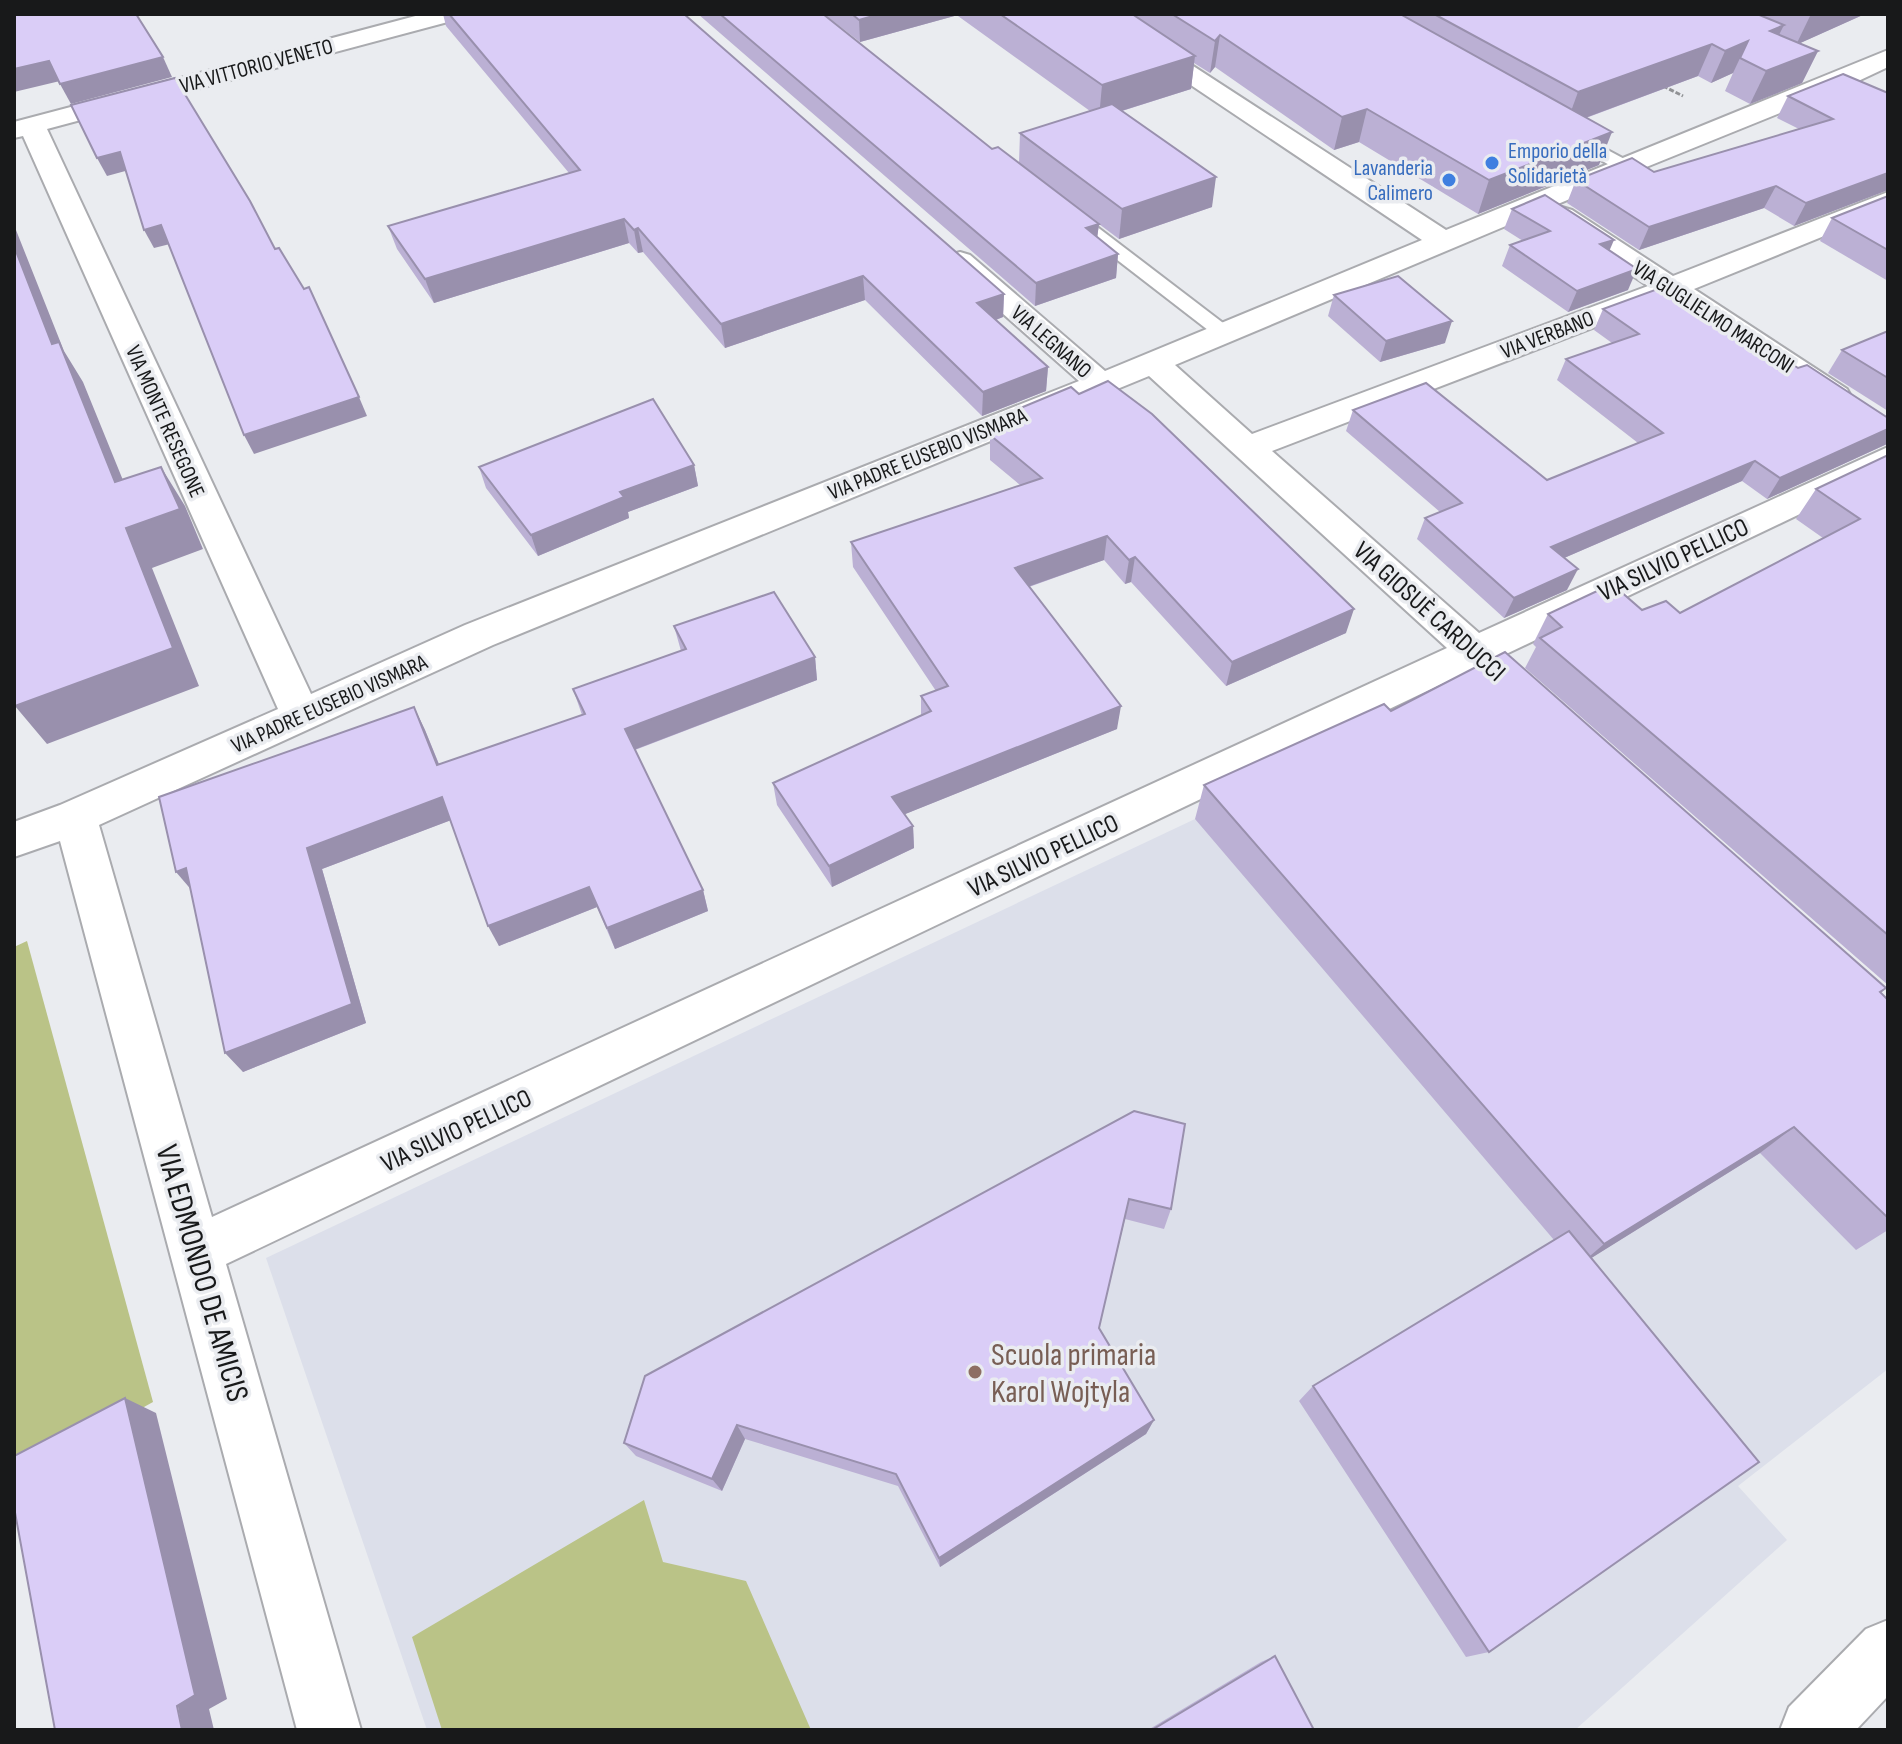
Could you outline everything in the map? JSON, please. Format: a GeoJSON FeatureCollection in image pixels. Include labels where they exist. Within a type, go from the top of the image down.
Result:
{"type":"FeatureCollection","features":[{"type":"Feature","properties":{"kind":"street","name":"VIA VITTORIO VENETO"},"geometry":{"type":"LineString","coordinates":[[23,128],[451,14]]}},
{"type":"Feature","properties":{"kind":"street"},"geometry":{"type":"LineString","coordinates":[[1097,14],[1443,241]]}},
{"type":"Feature","properties":{"kind":"street","name":"VIA PADRE EUSEBIO VISMARA"},"geometry":{"type":"LineString","coordinates":[[14,840],[75,817],[479,635],[1153,363],[1624,166],[1846,79],[1888,57]]}},
{"type":"Feature","properties":{"kind":"street","name":"VIA MONTE RESEGONE"},"geometry":{"type":"LineString","coordinates":[[23,128],[301,716]]}},
{"type":"Feature","properties":{"kind":"street","name":"VIA VERBANO"},"geometry":{"type":"LineString","coordinates":[[1249,447],[1670,288],[1888,200]]}},
{"type":"Feature","properties":{"kind":"street","name":"VIA GUGLIELMO MARCONI"},"geometry":{"type":"LineString","coordinates":[[1540,201],[1862,414]]}},
{"type":"Feature","properties":{"kind":"street","name":"VIA LEGNANO"},"geometry":{"type":"LineString","coordinates":[[943,246],[1100,383]]}},
{"type":"Feature","properties":{"kind":"street","name":"VIA GIOSUÈ CARDUCCI"},"geometry":{"type":"LineString","coordinates":[[1153,363],[1521,693]]}},
{"type":"Feature","properties":{"kind":"street","name":"VIA SILVIO PELLICO"},"geometry":{"type":"LineString","coordinates":[[197,1251],[1888,458]]}},
{"type":"Feature","properties":{"kind":"street","name":"VIA EDMONDO DE AMICIS"},"geometry":{"type":"LineString","coordinates":[[75,817],[329,1730]]}},
{"type":"Feature","properties":{"kind":"street"},"geometry":{"type":"LineString","coordinates":[[1812,1730],[1888,1651]]}},
{"type":"Feature","properties":{"kind":"lane"},"geometry":{"type":"LineString","coordinates":[[1554,127],[1624,166]]}},
{"type":"Feature","properties":{"kind":"lane"},"geometry":{"type":"LineString","coordinates":[[1058,206],[1224,333]]}},
{"type":"Feature","properties":{"kind":"path"},"geometry":{"type":"LineString","coordinates":[[1654,82],[1734,122]]}},
{"type":"Feature","properties":{"kind":"shaded area","name":"Scuola primaria Karol Wojtyla"},"geometry":{"type":"Polygon","coordinates":[[[1195,819],[1888,1062],[1888,1369],[1738,1486],[1787,1540],[1575,1730],[427,1730],[266,1258],[1195,819]]]}},
{"type":"Feature","properties":{"kind":"green space"},"geometry":{"type":"Polygon","coordinates":[[[27,941],[153,1402],[14,1479],[14,947],[27,941]]]}},
{"type":"Feature","properties":{"kind":"green space"},"geometry":{"type":"Polygon","coordinates":[[[644,1500],[663,1562],[746,1581],[811,1730],[442,1730],[412,1637],[644,1500]]]}},
{"type":"Feature","properties":{"kind":"building"},"geometry":{"type":"Polygon","coordinates":[[[14,14],[136,14],[163,57],[60,84],[49,61],[14,69],[14,14]]]}},
{"type":"Feature","properties":{"kind":"building"},"geometry":{"type":"Polygon","coordinates":[[[449,14],[684,14],[1004,294],[977,303],[1048,367],[983,392],[863,276],[721,324],[638,228],[634,230],[624,219],[425,279],[388,226],[580,170],[449,14]]]}},
{"type":"Feature","properties":{"kind":"building"},"geometry":{"type":"Polygon","coordinates":[[[720,14],[823,14],[992,149],[998,147],[1099,224],[1086,228],[1118,254],[1036,283],[720,14]]]}},
{"type":"Feature","properties":{"kind":"building"},"geometry":{"type":"Polygon","coordinates":[[[852,14],[880,14],[859,20],[852,14]]]}},
{"type":"Feature","properties":{"kind":"building"},"geometry":{"type":"Polygon","coordinates":[[[1000,14],[1132,14],[1195,56],[1102,85],[1000,14]]]}},
{"type":"Feature","properties":{"kind":"building"},"geometry":{"type":"Polygon","coordinates":[[[1172,14],[1400,14],[1612,132],[1489,180],[1367,109],[1342,117],[1220,35],[1215,41],[1172,14]]]}},
{"type":"Feature","properties":{"kind":"building"},"geometry":{"type":"Polygon","coordinates":[[[1434,14],[1757,14],[1784,25],[1770,31],[1818,51],[1766,71],[1740,58],[1748,41],[1725,51],[1712,44],[1578,92],[1434,14]]]}},
{"type":"Feature","properties":{"kind":"building"},"geometry":{"type":"Polygon","coordinates":[[[1843,74],[1888,93],[1888,173],[1806,203],[1776,186],[1649,227],[1576,180],[1632,158],[1654,172],[1833,119],[1788,96],[1843,74]]]}},
{"type":"Feature","properties":{"kind":"building"},"geometry":{"type":"Polygon","coordinates":[[[175,78],[250,201],[275,249],[279,248],[304,289],[309,287],[359,397],[244,435],[161,225],[144,230],[120,152],[97,158],[71,105],[175,78]]]}},
{"type":"Feature","properties":{"kind":"building"},"geometry":{"type":"Polygon","coordinates":[[[1112,104],[1216,177],[1122,209],[1020,133],[1112,104]]]}},
{"type":"Feature","properties":{"kind":"building"},"geometry":{"type":"Polygon","coordinates":[[[1545,195],[1614,240],[1600,244],[1637,269],[1577,291],[1510,245],[1550,231],[1512,209],[1545,195]]]}},
{"type":"Feature","properties":{"kind":"building"},"geometry":{"type":"Polygon","coordinates":[[[1888,196],[1888,250],[1832,218],[1888,196]]]}},
{"type":"Feature","properties":{"kind":"building"},"geometry":{"type":"Polygon","coordinates":[[[14,246],[52,344],[59,342],[115,482],[161,467],[180,509],[126,528],[173,648],[15,706],[14,246]]]}},
{"type":"Feature","properties":{"kind":"building"},"geometry":{"type":"Polygon","coordinates":[[[1398,276],[1452,321],[1386,341],[1334,295],[1398,276]]]}},
{"type":"Feature","properties":{"kind":"building"},"geometry":{"type":"Polygon","coordinates":[[[1663,287],[1782,365],[1789,362],[1798,368],[1807,365],[1888,418],[1888,429],[1780,478],[1755,461],[1551,547],[1578,569],[1514,598],[1425,518],[1462,503],[1353,410],[1426,383],[1547,480],[1663,433],[1566,359],[1639,334],[1603,309],[1663,287]]]}},
{"type":"Feature","properties":{"kind":"building"},"geometry":{"type":"Polygon","coordinates":[[[1888,331],[1888,378],[1842,350],[1888,331]]]}},
{"type":"Feature","properties":{"kind":"building"},"geometry":{"type":"Polygon","coordinates":[[[1108,381],[1152,414],[1354,609],[1232,662],[1135,557],[1129,560],[1107,536],[1015,568],[1121,706],[892,797],[913,826],[829,866],[773,783],[931,711],[921,696],[948,686],[851,542],[1042,478],[990,435],[1016,423],[1006,414],[1071,387],[1079,394],[1108,381]]]}},
{"type":"Feature","properties":{"kind":"building"},"geometry":{"type":"Polygon","coordinates":[[[653,399],[694,465],[620,492],[624,497],[531,535],[479,467],[653,399]]]}},
{"type":"Feature","properties":{"kind":"building"},"geometry":{"type":"Polygon","coordinates":[[[1888,455],[1888,935],[1540,638],[1562,627],[1548,614],[1612,584],[1642,610],[1666,601],[1680,613],[1860,519],[1816,489],[1888,455]]]}},
{"type":"Feature","properties":{"kind":"building"},"geometry":{"type":"Polygon","coordinates":[[[774,592],[815,657],[625,729],[703,890],[607,928],[589,887],[488,926],[442,797],[307,848],[352,1004],[225,1053],[186,868],[176,872],[159,797],[414,707],[437,765],[585,714],[573,689],[686,649],[674,626],[774,592]]]}},
{"type":"Feature","properties":{"kind":"building"},"geometry":{"type":"Polygon","coordinates":[[[1505,652],[1886,988],[1880,992],[1888,1000],[1888,1218],[1794,1127],[1604,1244],[1204,785],[1384,704],[1391,711],[1505,652]]]}},
{"type":"Feature","properties":{"kind":"building"},"geometry":{"type":"Polygon","coordinates":[[[1134,1111],[1185,1124],[1171,1209],[1129,1199],[1099,1328],[1154,1420],[939,1558],[896,1474],[737,1425],[712,1479],[624,1443],[645,1376],[1134,1111]]]}},
{"type":"Feature","properties":{"kind":"building"},"geometry":{"type":"Polygon","coordinates":[[[1569,1231],[1759,1462],[1489,1652],[1313,1386],[1569,1231]]]}},
{"type":"Feature","properties":{"kind":"building"},"geometry":{"type":"Polygon","coordinates":[[[125,1398],[195,1695],[177,1706],[182,1730],[55,1730],[14,1507],[14,1456],[125,1398]]]}},
{"type":"Feature","properties":{"kind":"building"},"geometry":{"type":"Polygon","coordinates":[[[1275,1656],[1314,1730],[1152,1730],[1275,1656]]]}},
{"type":"Feature","properties":{"kind":"place","name":"Emporio della Solidarietà"},"geometry":{"type":"Point","coordinates":[1492,163]}},
{"type":"Feature","properties":{"kind":"place","name":"Lavanderia Calimero"},"geometry":{"type":"Point","coordinates":[1449,180]}},
{"type":"Feature","properties":{"kind":"place","name":"Scuola primaria Karol Wojtyla"},"geometry":{"type":"Point","coordinates":[975,1372]}}]}
